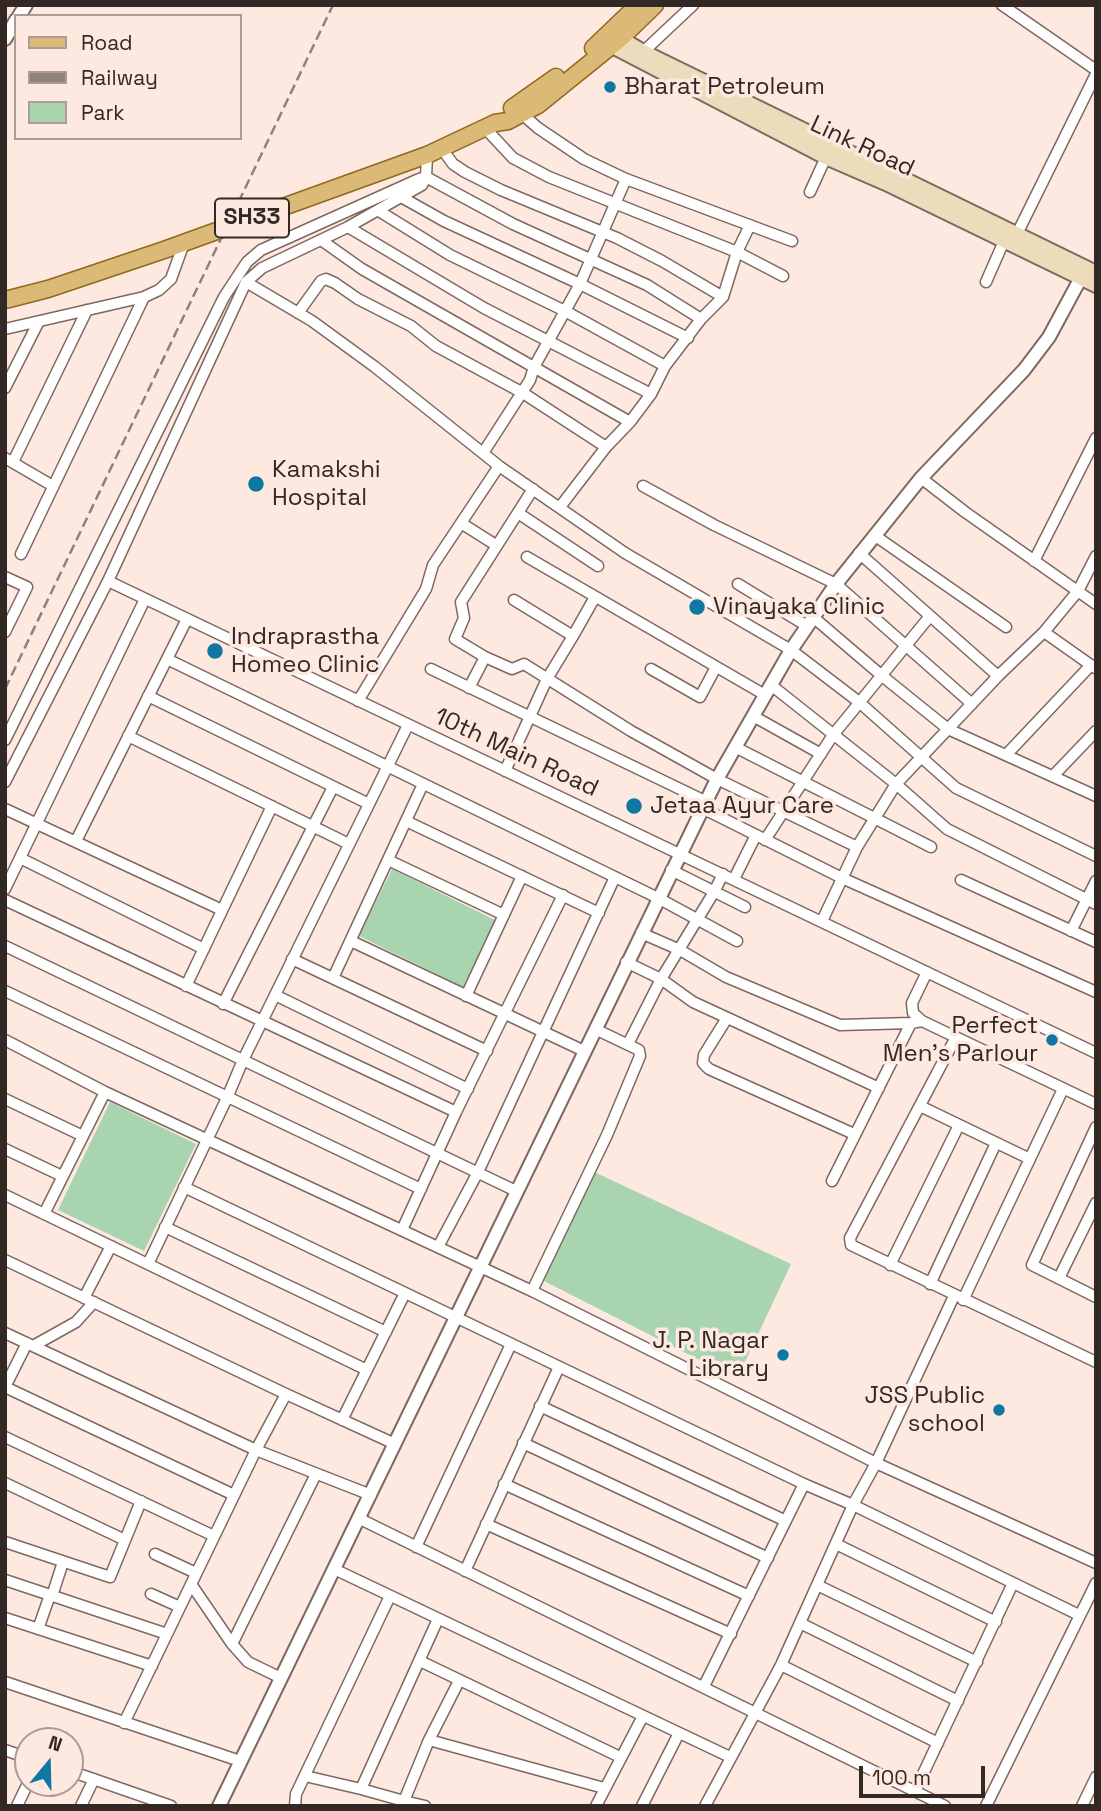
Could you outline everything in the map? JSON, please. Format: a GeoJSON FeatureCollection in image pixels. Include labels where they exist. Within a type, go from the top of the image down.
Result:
{"type":"FeatureCollection","features":[{"type":"Feature","properties":{"kind":"main road"},"geometry":{"type":"LineString","coordinates":[[490,126],[500,115],[611,39],[639,5]]}},
{"type":"Feature","properties":{"kind":"main road","name":"SH33"},"geometry":{"type":"LineString","coordinates":[[5,300],[48,289],[184,243],[435,152],[490,126],[508,121],[538,105],[611,39],[655,5]]}},
{"type":"Feature","properties":{"kind":"main road"},"geometry":{"type":"LineString","coordinates":[[611,39],[643,52],[1011,240]]}},
{"type":"Feature","properties":{"kind":"main road","name":"Link Road"},"geometry":{"type":"LineString","coordinates":[[611,39],[826,157],[1088,273],[1096,285]]}},
{"type":"Feature","properties":{"kind":"street"},"geometry":{"type":"LineString","coordinates":[[643,52],[693,5]]}},
{"type":"Feature","properties":{"kind":"street"},"geometry":{"type":"LineString","coordinates":[[986,282],[1011,240],[1096,72],[1002,5]]}},
{"type":"Feature","properties":{"kind":"street"},"geometry":{"type":"LineString","coordinates":[[522,114],[568,149],[626,179],[792,241]]}},
{"type":"Feature","properties":{"kind":"street"},"geometry":{"type":"LineString","coordinates":[[490,126],[513,158],[549,177],[737,252],[783,276]]}},
{"type":"Feature","properties":{"kind":"street"},"geometry":{"type":"LineString","coordinates":[[5,782],[108,581],[246,282],[262,268],[379,211],[422,185],[435,152],[465,172],[501,190],[604,233],[662,261],[723,297]]}},
{"type":"Feature","properties":{"kind":"street"},"geometry":{"type":"LineString","coordinates":[[810,192],[826,157]]}},
{"type":"Feature","properties":{"kind":"street"},"geometry":{"type":"LineString","coordinates":[[5,740],[217,310],[247,262],[261,250],[426,177],[513,224],[647,285],[701,319]]}},
{"type":"Feature","properties":{"kind":"street"},"geometry":{"type":"LineString","coordinates":[[483,453],[530,380],[534,367],[580,284],[626,179]]}},
{"type":"Feature","properties":{"kind":"street"},"geometry":{"type":"LineString","coordinates":[[402,198],[444,221],[688,338]]}},
{"type":"Feature","properties":{"kind":"street"},"geometry":{"type":"LineString","coordinates":[[379,211],[450,255],[565,311],[665,366]]}},
{"type":"Feature","properties":{"kind":"street"},"geometry":{"type":"LineString","coordinates":[[560,507],[651,394],[665,366],[701,319],[723,297],[737,252],[750,225]]}},
{"type":"Feature","properties":{"kind":"street"},"geometry":{"type":"LineString","coordinates":[[348,227],[484,308],[651,394]]}},
{"type":"Feature","properties":{"kind":"street"},"geometry":{"type":"LineString","coordinates":[[321,240],[362,269],[630,422]]}},
{"type":"Feature","properties":{"kind":"street"},"geometry":{"type":"LineString","coordinates":[[5,329],[144,297],[159,290],[171,279],[184,243]]}},
{"type":"Feature","properties":{"kind":"street"},"geometry":{"type":"LineString","coordinates":[[219,1806],[679,853],[735,747],[791,650],[859,553],[921,478],[1024,370],[1049,337],[1088,273]]}},
{"type":"Feature","properties":{"kind":"street"},"geometry":{"type":"LineString","coordinates":[[298,313],[321,281],[326,279],[411,326],[436,346],[523,393],[606,447]]}},
{"type":"Feature","properties":{"kind":"street"},"geometry":{"type":"LineString","coordinates":[[246,282],[298,313],[375,367],[499,466],[625,553],[791,650],[859,702],[956,788],[1096,856]]}},
{"type":"Feature","properties":{"kind":"street"},"geometry":{"type":"LineString","coordinates":[[21,554],[144,297]]}},
{"type":"Feature","properties":{"kind":"street"},"geometry":{"type":"LineString","coordinates":[[53,486],[9,460],[87,310]]}},
{"type":"Feature","properties":{"kind":"street"},"geometry":{"type":"LineString","coordinates":[[5,388],[38,323]]}},
{"type":"Feature","properties":{"kind":"street"},"geometry":{"type":"LineString","coordinates":[[1034,561],[1096,439]]}},
{"type":"Feature","properties":{"kind":"street"},"geometry":{"type":"LineString","coordinates":[[358,701],[426,589],[433,565],[499,466]]}},
{"type":"Feature","properties":{"kind":"street"},"geometry":{"type":"LineString","coordinates":[[921,478],[1096,604]]}},
{"type":"Feature","properties":{"kind":"street"},"geometry":{"type":"LineString","coordinates":[[643,486],[714,525],[836,584],[972,704]]}},
{"type":"Feature","properties":{"kind":"street"},"geometry":{"type":"LineString","coordinates":[[533,489],[461,602],[464,618],[454,639],[512,669],[523,664],[631,731],[717,779],[857,847]]}},
{"type":"Feature","properties":{"kind":"street"},"geometry":{"type":"LineString","coordinates":[[517,513],[598,566]]}},
{"type":"Feature","properties":{"kind":"street"},"geometry":{"type":"LineString","coordinates":[[461,523],[491,542]]}},
{"type":"Feature","properties":{"kind":"street"},"geometry":{"type":"LineString","coordinates":[[874,535],[1006,627]]}},
{"type":"Feature","properties":{"kind":"street"},"geometry":{"type":"LineString","coordinates":[[859,553],[998,676]]}},
{"type":"Feature","properties":{"kind":"street"},"geometry":{"type":"LineString","coordinates":[[822,921],[857,847],[896,784],[998,676],[1044,632],[1078,591],[1096,556]]}},
{"type":"Feature","properties":{"kind":"street"},"geometry":{"type":"LineString","coordinates":[[527,557],[716,667],[768,690],[833,735],[896,784],[947,829],[1091,902]]}},
{"type":"Feature","properties":{"kind":"street"},"geometry":{"type":"LineString","coordinates":[[5,577],[27,587],[5,632]]}},
{"type":"Feature","properties":{"kind":"street","name":"10th Main Road"},"geometry":{"type":"LineString","coordinates":[[108,581],[1096,1053]]}},
{"type":"Feature","properties":{"kind":"street"},"geometry":{"type":"LineString","coordinates":[[738,584],[810,622],[948,729],[1096,796]]}},
{"type":"Feature","properties":{"kind":"street"},"geometry":{"type":"LineString","coordinates":[[1078,591],[1096,594]]}},
{"type":"Feature","properties":{"kind":"street"},"geometry":{"type":"LineString","coordinates":[[505,771],[547,679],[595,597]]}},
{"type":"Feature","properties":{"kind":"street"},"geometry":{"type":"LineString","coordinates":[[5,889],[145,599]]}},
{"type":"Feature","properties":{"kind":"street"},"geometry":{"type":"LineString","coordinates":[[514,600],[573,636]]}},
{"type":"Feature","properties":{"kind":"street"},"geometry":{"type":"LineString","coordinates":[[734,879],[833,735],[930,616]]}},
{"type":"Feature","properties":{"kind":"street"},"geometry":{"type":"LineString","coordinates":[[76,841],[187,619]]}},
{"type":"Feature","properties":{"kind":"street"},"geometry":{"type":"LineString","coordinates":[[1006,755],[1093,666],[1044,632]]}},
{"type":"Feature","properties":{"kind":"street"},"geometry":{"type":"LineString","coordinates":[[469,688],[485,657]]}},
{"type":"Feature","properties":{"kind":"street"},"geometry":{"type":"LineString","coordinates":[[167,659],[658,898],[737,941]]}},
{"type":"Feature","properties":{"kind":"street"},"geometry":{"type":"LineString","coordinates":[[651,669],[700,697],[716,667]]}},
{"type":"Feature","properties":{"kind":"street"},"geometry":{"type":"LineString","coordinates":[[431,669],[842,878],[1096,992]]}},
{"type":"Feature","properties":{"kind":"street"},"geometry":{"type":"LineString","coordinates":[[148,696],[369,804]]}},
{"type":"Feature","properties":{"kind":"street"},"geometry":{"type":"LineString","coordinates":[[753,716],[821,754]]}},
{"type":"Feature","properties":{"kind":"street"},"geometry":{"type":"LineString","coordinates":[[148,1264],[261,1022],[408,725]]}},
{"type":"Feature","properties":{"kind":"street"},"geometry":{"type":"LineString","coordinates":[[1054,776],[1096,731]]}},
{"type":"Feature","properties":{"kind":"street"},"geometry":{"type":"LineString","coordinates":[[128,736],[349,844]]}},
{"type":"Feature","properties":{"kind":"street"},"geometry":{"type":"LineString","coordinates":[[735,747],[931,847]]}},
{"type":"Feature","properties":{"kind":"street"},"geometry":{"type":"LineString","coordinates":[[333,978],[423,784]]}},
{"type":"Feature","properties":{"kind":"street"},"geometry":{"type":"LineString","coordinates":[[223,1004],[333,787]]}},
{"type":"Feature","properties":{"kind":"street"},"geometry":{"type":"LineString","coordinates":[[186,986],[272,806]]}},
{"type":"Feature","properties":{"kind":"street"},"geometry":{"type":"LineString","coordinates":[[5,809],[222,910]]}},
{"type":"Feature","properties":{"kind":"street"},"geometry":{"type":"LineString","coordinates":[[406,821],[599,913]]}},
{"type":"Feature","properties":{"kind":"street"},"geometry":{"type":"LineString","coordinates":[[20,858],[204,949]]}},
{"type":"Feature","properties":{"kind":"street"},"geometry":{"type":"LineString","coordinates":[[388,860],[504,915]]}},
{"type":"Feature","properties":{"kind":"street"},"geometry":{"type":"LineString","coordinates":[[671,870],[745,907]]}},
{"type":"Feature","properties":{"kind":"street"},"geometry":{"type":"LineString","coordinates":[[628,1044],[661,979],[723,874]]}},
{"type":"Feature","properties":{"kind":"street"},"geometry":{"type":"LineString","coordinates":[[466,996],[522,876]]}},
{"type":"Feature","properties":{"kind":"street"},"geometry":{"type":"LineString","coordinates":[[438,1247],[478,1172],[615,877]]}},
{"type":"Feature","properties":{"kind":"street"},"geometry":{"type":"LineString","coordinates":[[961,880],[1096,942]]}},
{"type":"Feature","properties":{"kind":"street"},"geometry":{"type":"LineString","coordinates":[[1070,931],[1091,902],[1096,881]]}},
{"type":"Feature","properties":{"kind":"street"},"geometry":{"type":"LineString","coordinates":[[402,1230],[456,1112],[563,895]]}},
{"type":"Feature","properties":{"kind":"street"},"geometry":{"type":"LineString","coordinates":[[5,900],[456,1112]]}},
{"type":"Feature","properties":{"kind":"street"},"geometry":{"type":"LineString","coordinates":[[641,933],[680,950],[726,977],[840,1025],[916,1022],[956,1037],[1096,1104]]}},
{"type":"Feature","properties":{"kind":"street"},"geometry":{"type":"LineString","coordinates":[[351,942],[584,1051]]}},
{"type":"Feature","properties":{"kind":"street"},"geometry":{"type":"LineString","coordinates":[[5,946],[516,1191]]}},
{"type":"Feature","properties":{"kind":"street"},"geometry":{"type":"LineString","coordinates":[[292,959],[486,1051]]}},
{"type":"Feature","properties":{"kind":"street"},"geometry":{"type":"LineString","coordinates":[[626,962],[661,979],[693,1002],[879,1088]]}},
{"type":"Feature","properties":{"kind":"street"},"geometry":{"type":"LineString","coordinates":[[832,1181],[854,1134],[916,1022],[912,1003],[927,972]]}},
{"type":"Feature","properties":{"kind":"street"},"geometry":{"type":"LineString","coordinates":[[5,991],[421,1189]]}},
{"type":"Feature","properties":{"kind":"street"},"geometry":{"type":"LineString","coordinates":[[275,995],[468,1089]]}},
{"type":"Feature","properties":{"kind":"street"},"geometry":{"type":"LineString","coordinates":[[727,1018],[704,1055],[703,1063],[709,1069],[854,1134]]}},
{"type":"Feature","properties":{"kind":"street"},"geometry":{"type":"LineString","coordinates":[[532,1292],[607,1135],[640,1056],[639,1050],[595,1029]]}},
{"type":"Feature","properties":{"kind":"street"},"geometry":{"type":"LineString","coordinates":[[956,1037],[850,1241],[853,1247],[1096,1362]]}},
{"type":"Feature","properties":{"kind":"street"},"geometry":{"type":"LineString","coordinates":[[5,1040],[105,1092],[480,1267],[876,1462],[1096,1563]]}},
{"type":"Feature","properties":{"kind":"street"},"geometry":{"type":"LineString","coordinates":[[705,1806],[781,1665],[853,1505],[1063,1089]]}},
{"type":"Feature","properties":{"kind":"street"},"geometry":{"type":"LineString","coordinates":[[44,1214],[105,1092]]}},
{"type":"Feature","properties":{"kind":"street"},"geometry":{"type":"LineString","coordinates":[[5,1099],[83,1136]]}},
{"type":"Feature","properties":{"kind":"street"},"geometry":{"type":"LineString","coordinates":[[920,1106],[1030,1159]]}},
{"type":"Feature","properties":{"kind":"street"},"geometry":{"type":"LineString","coordinates":[[890,1265],[959,1125]]}},
{"type":"Feature","properties":{"kind":"street"},"geometry":{"type":"LineString","coordinates":[[1094,1292],[1032,1265],[1096,1127]]}},
{"type":"Feature","properties":{"kind":"street"},"geometry":{"type":"LineString","coordinates":[[930,1284],[996,1143]]}},
{"type":"Feature","properties":{"kind":"street"},"geometry":{"type":"LineString","coordinates":[[5,1149],[62,1176]]}},
{"type":"Feature","properties":{"kind":"street"},"geometry":{"type":"LineString","coordinates":[[184,1187],[1079,1615]]}},
{"type":"Feature","properties":{"kind":"street"},"geometry":{"type":"LineString","coordinates":[[5,1195],[367,1370]]}},
{"type":"Feature","properties":{"kind":"street"},"geometry":{"type":"LineString","coordinates":[[1059,1278],[1096,1203]]}},
{"type":"Feature","properties":{"kind":"street"},"geometry":{"type":"LineString","coordinates":[[165,1227],[386,1332]]}},
{"type":"Feature","properties":{"kind":"street"},"geometry":{"type":"LineString","coordinates":[[111,1246],[89,1300],[76,1322],[30,1345],[5,1387],[234,1495]]}},
{"type":"Feature","properties":{"kind":"street"},"geometry":{"type":"LineString","coordinates":[[5,1260],[395,1444]]}},
{"type":"Feature","properties":{"kind":"street"},"geometry":{"type":"LineString","coordinates":[[342,1420],[405,1293]]}},
{"type":"Feature","properties":{"kind":"street"},"geometry":{"type":"LineString","coordinates":[[5,1332],[256,1450],[371,1495]]}},
{"type":"Feature","properties":{"kind":"street"},"geometry":{"type":"LineString","coordinates":[[416,1547],[511,1344]]}},
{"type":"Feature","properties":{"kind":"street"},"geometry":{"type":"LineString","coordinates":[[465,1571],[559,1367]]}},
{"type":"Feature","properties":{"kind":"street"},"geometry":{"type":"LineString","coordinates":[[124,1723],[256,1450],[286,1394]]}},
{"type":"Feature","properties":{"kind":"street"},"geometry":{"type":"LineString","coordinates":[[540,1406],[786,1521]]}},
{"type":"Feature","properties":{"kind":"street"},"geometry":{"type":"LineString","coordinates":[[5,1437],[214,1536]]}},
{"type":"Feature","properties":{"kind":"street"},"geometry":{"type":"LineString","coordinates":[[523,1443],[768,1558]]}},
{"type":"Feature","properties":{"kind":"street"},"geometry":{"type":"LineString","coordinates":[[232,1644],[316,1474]]}},
{"type":"Feature","properties":{"kind":"street"},"geometry":{"type":"LineString","coordinates":[[5,1483],[125,1540]]}},
{"type":"Feature","properties":{"kind":"street"},"geometry":{"type":"LineString","coordinates":[[504,1484],[749,1596]]}},
{"type":"Feature","properties":{"kind":"street"},"geometry":{"type":"LineString","coordinates":[[704,1686],[804,1484]]}},
{"type":"Feature","properties":{"kind":"street"},"geometry":{"type":"LineString","coordinates":[[5,1542],[110,1577],[141,1501]]}},
{"type":"Feature","properties":{"kind":"street"},"geometry":{"type":"LineString","coordinates":[[358,1518],[945,1806]]}},
{"type":"Feature","properties":{"kind":"street"},"geometry":{"type":"LineString","coordinates":[[486,1524],[731,1634]]}},
{"type":"Feature","properties":{"kind":"street"},"geometry":{"type":"LineString","coordinates":[[836,1544],[996,1622]]}},
{"type":"Feature","properties":{"kind":"street"},"geometry":{"type":"LineString","coordinates":[[155,1554],[196,1573]]}},
{"type":"Feature","properties":{"kind":"street"},"geometry":{"type":"LineString","coordinates":[[38,1629],[63,1562]]}},
{"type":"Feature","properties":{"kind":"street"},"geometry":{"type":"LineString","coordinates":[[334,1569],[730,1758]]}},
{"type":"Feature","properties":{"kind":"street"},"geometry":{"type":"LineString","coordinates":[[5,1580],[167,1634]]}},
{"type":"Feature","properties":{"kind":"street"},"geometry":{"type":"LineString","coordinates":[[915,1791],[1013,1583]]}},
{"type":"Feature","properties":{"kind":"street"},"geometry":{"type":"LineString","coordinates":[[986,1806],[1096,1583]]}},
{"type":"Feature","properties":{"kind":"street"},"geometry":{"type":"LineString","coordinates":[[191,1584],[232,1644],[248,1662],[281,1678]]}},
{"type":"Feature","properties":{"kind":"street"},"geometry":{"type":"LineString","coordinates":[[817,1585],[976,1662]]}},
{"type":"Feature","properties":{"kind":"street"},"geometry":{"type":"LineString","coordinates":[[151,1594],[180,1606]]}},
{"type":"Feature","properties":{"kind":"street"},"geometry":{"type":"LineString","coordinates":[[295,1806],[296,1794],[390,1596]]}},
{"type":"Feature","properties":{"kind":"street"},"geometry":{"type":"LineString","coordinates":[[5,1618],[152,1666]]}},
{"type":"Feature","properties":{"kind":"street"},"geometry":{"type":"LineString","coordinates":[[361,1789],[439,1619]]}},
{"type":"Feature","properties":{"kind":"street"},"geometry":{"type":"LineString","coordinates":[[800,1623],[958,1701]]}},
{"type":"Feature","properties":{"kind":"street"},"geometry":{"type":"LineString","coordinates":[[420,1661],[620,1757]]}},
{"type":"Feature","properties":{"kind":"street"},"geometry":{"type":"LineString","coordinates":[[781,1665],[938,1743]]}},
{"type":"Feature","properties":{"kind":"street"},"geometry":{"type":"LineString","coordinates":[[404,1801],[429,1740],[460,1681]]}},
{"type":"Feature","properties":{"kind":"street"},"geometry":{"type":"LineString","coordinates":[[5,1682],[240,1761]]}},
{"type":"Feature","properties":{"kind":"street"},"geometry":{"type":"LineString","coordinates":[[596,1806],[643,1716]]}},
{"type":"Feature","properties":{"kind":"street"},"geometry":{"type":"LineString","coordinates":[[642,1806],[679,1733]]}},
{"type":"Feature","properties":{"kind":"street"},"geometry":{"type":"LineString","coordinates":[[429,1740],[604,1788]]}},
{"type":"Feature","properties":{"kind":"street"},"geometry":{"type":"LineString","coordinates":[[84,1776],[154,1803],[171,1806]]}},
{"type":"Feature","properties":{"kind":"street"},"geometry":{"type":"LineString","coordinates":[[305,1776],[425,1806]]}},
{"type":"Feature","properties":{"kind":"street"},"geometry":{"type":"LineString","coordinates":[[1083,1806],[1096,1777]]}},
{"type":"Feature","properties":{"kind":"street"},"geometry":{"type":"LineString","coordinates":[[81,1806],[93,1779]]}},
{"type":"Feature","properties":{"kind":"street"},"geometry":{"type":"LineString","coordinates":[[296,1794],[303,1806]]}},
{"type":"Feature","properties":{"kind":"green space"},"geometry":{"type":"Polygon","coordinates":[[[392,869],[495,920],[463,987],[359,936],[392,869]]]}},
{"type":"Feature","properties":{"kind":"green space"},"geometry":{"type":"Polygon","coordinates":[[[110,1102],[196,1144],[144,1251],[58,1210],[110,1102]]]}},
{"type":"Feature","properties":{"kind":"green space"},"geometry":{"type":"Polygon","coordinates":[[[594,1172],[791,1264],[737,1379],[544,1281],[594,1172]]]}},
{"type":"Feature","properties":{"kind":"railway"},"geometry":{"type":"LineString","coordinates":[[5,689],[333,5]]}},
{"type":"Feature","properties":{"kind":"place","name":"Bharat Petroleum"},"geometry":{"type":"Point","coordinates":[610,87]}},
{"type":"Feature","properties":{"kind":"place","name":"Kamakshi Hospital"},"geometry":{"type":"Point","coordinates":[256,484]}},
{"type":"Feature","properties":{"kind":"place","name":"Vinayaka Clinic"},"geometry":{"type":"Point","coordinates":[697,607]}},
{"type":"Feature","properties":{"kind":"place","name":"Indraprastha Homeo Clinic"},"geometry":{"type":"Point","coordinates":[215,651]}},
{"type":"Feature","properties":{"kind":"place","name":"Jetaa Ayur Care"},"geometry":{"type":"Point","coordinates":[634,806]}},
{"type":"Feature","properties":{"kind":"place","name":"Perfect Men's Parlour"},"geometry":{"type":"Point","coordinates":[1052,1040]}},
{"type":"Feature","properties":{"kind":"place","name":"J. P. Nagar Library"},"geometry":{"type":"Point","coordinates":[783,1355]}},
{"type":"Feature","properties":{"kind":"place","name":"JSS Public school"},"geometry":{"type":"Point","coordinates":[999,1410]}}]}
